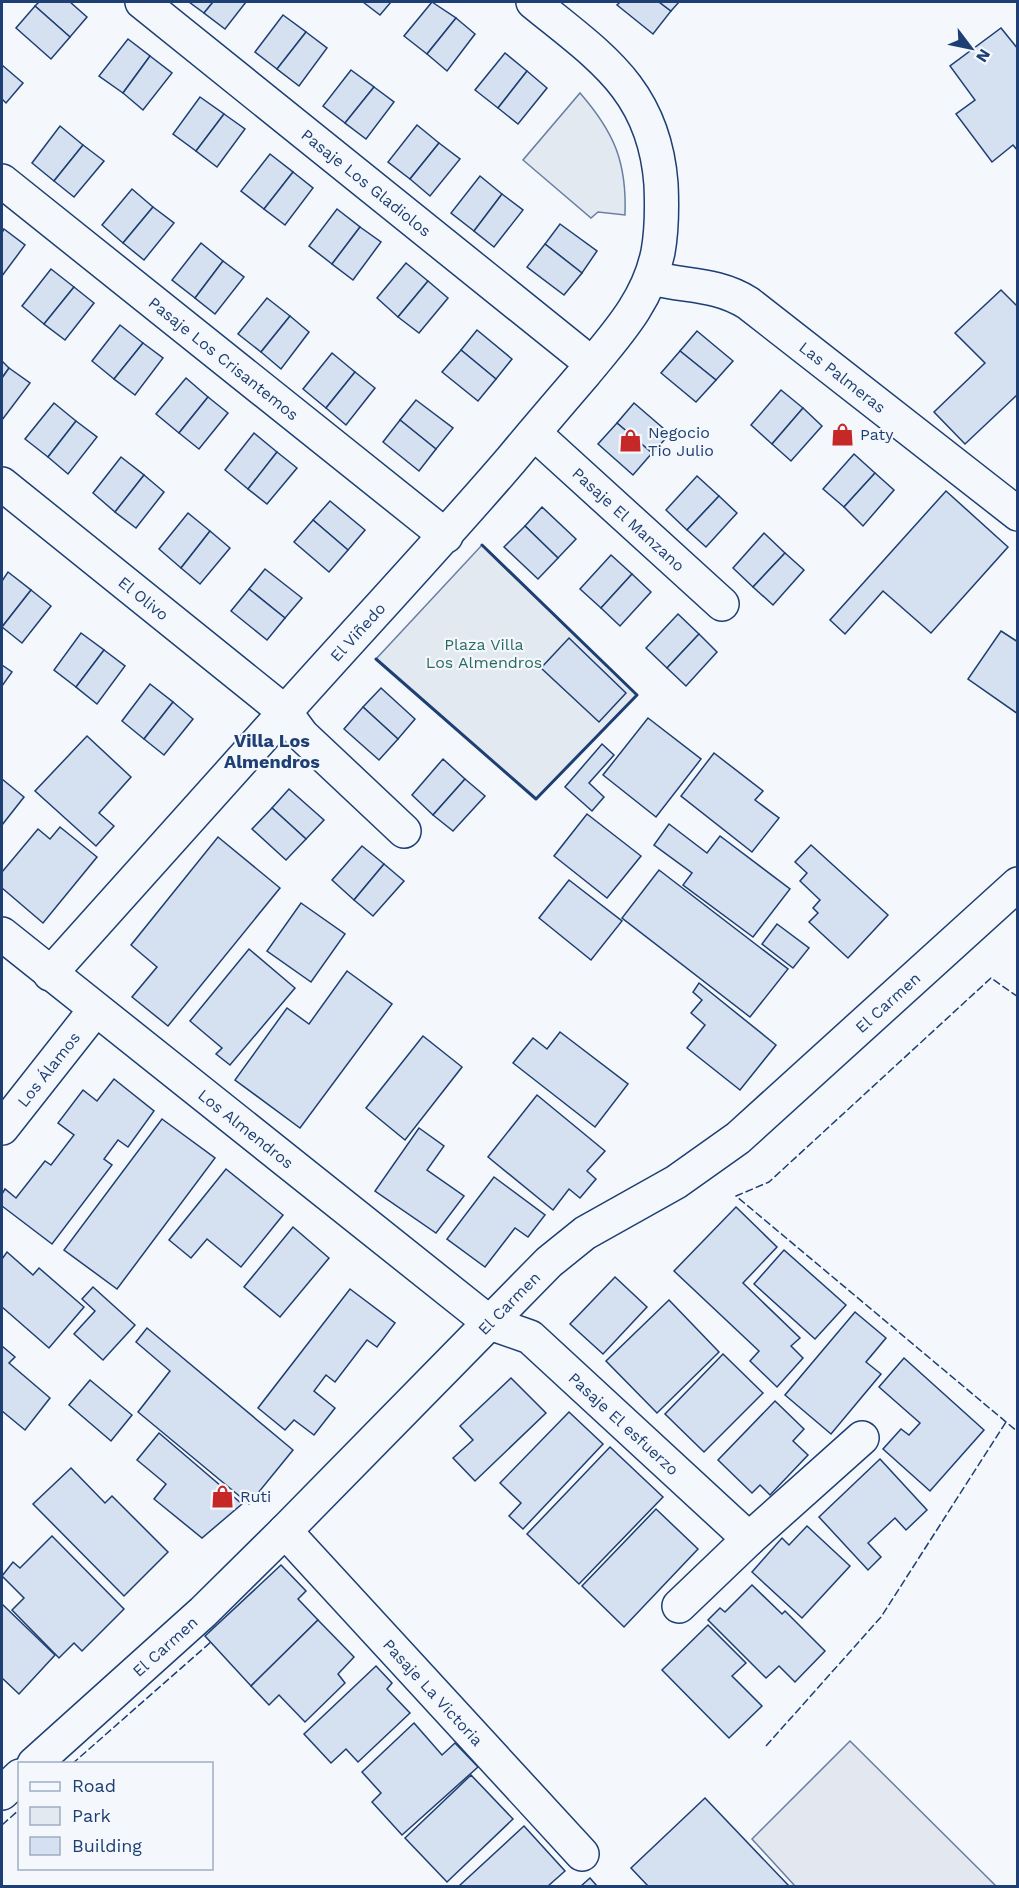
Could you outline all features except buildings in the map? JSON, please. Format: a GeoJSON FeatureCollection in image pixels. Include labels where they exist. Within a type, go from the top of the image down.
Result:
{"type":"FeatureCollection","features":[{"type":"Feature","properties":{"kind":"street","name":"Pasaje Los Gladiolos"},"geometry":{"type":"LineString","coordinates":[[142,2],[592,364]]}},
{"type":"Feature","properties":{"kind":"street","name":"El Viñedo"},"geometry":{"type":"LineString","coordinates":[[50,974],[446,536],[629,319],[652,279],[659,250],[662,195],[660,168],[652,131],[640,106],[615,71],[598,55],[568,12],[533,2]]}},
{"type":"Feature","properties":{"kind":"street","name":"Pasaje Los Crisantemos"},"geometry":{"type":"LineString","coordinates":[[2,181],[446,536]]}},
{"type":"Feature","properties":{"kind":"street","name":"Las Palmeras"},"geometry":{"type":"LineString","coordinates":[[652,279],[714,288],[736,295],[1017,514]]}},
{"type":"Feature","properties":{"kind":"street","name":"Pasaje El Manzano"},"geometry":{"type":"LineString","coordinates":[[534,433],[722,604]]}},
{"type":"Feature","properties":{"kind":"street","name":"El Olivo"},"geometry":{"type":"LineString","coordinates":[[2,484],[285,712],[302,735],[404,831]]}},
{"type":"Feature","properties":{"kind":"street","name":"El Carmen"},"geometry":{"type":"LineString","coordinates":[[36,1762],[203,1612],[549,1262],[585,1233],[676,1182],[738,1138],[1017,884]]}},
{"type":"Feature","properties":{"kind":"street","name":"Los Almendros"},"geometry":{"type":"LineString","coordinates":[[2,934],[490,1323]]}},
{"type":"Feature","properties":{"kind":"street","name":"Los Álamos"},"geometry":{"type":"LineString","coordinates":[[2,1128],[95,1010]]}},
{"type":"Feature","properties":{"kind":"street","name":"Pasaje El esfuerzo"},"geometry":{"type":"LineString","coordinates":[[490,1323],[530,1337],[749,1539]]}},
{"type":"Feature","properties":{"kind":"street"},"geometry":{"type":"LineString","coordinates":[[679,1606],[749,1539],[862,1438]]}},
{"type":"Feature","properties":{"kind":"street","name":"Pasaje La Victoria"},"geometry":{"type":"LineString","coordinates":[[285,1531],[582,1854]]}},
{"type":"Feature","properties":{"kind":"street"},"geometry":{"type":"LineString","coordinates":[[2,1792],[18,1778]]}},
{"type":"Feature","properties":{"kind":"green space"},"geometry":{"type":"Polygon","coordinates":[[[580,93],[602,121],[616,149],[624,179],[625,215],[598,212],[591,218],[523,160],[580,93]]]}},
{"type":"Feature","properties":{"kind":"green space","name":"Plaza Villa Los Almendros"},"geometry":{"type":"Polygon","coordinates":[[[482,545],[637,695],[536,799],[376,659],[482,545]]]}},
{"type":"Feature","properties":{"kind":"shaded area"},"geometry":{"type":"Polygon","coordinates":[[[850,1741],[996,1886],[795,1886],[752,1839],[850,1741]]]}},
{"type":"Feature","properties":{"kind":"fence"},"geometry":{"type":"LineString","coordinates":[[1018,997],[991,978],[769,1182],[736,1196],[1018,1432]]}},
{"type":"Feature","properties":{"kind":"fence"},"geometry":{"type":"LineString","coordinates":[[766,1746],[881,1617],[1006,1422]]}},
{"type":"Feature","properties":{"kind":"fence"},"geometry":{"type":"LineString","coordinates":[[74,1762],[212,1641]]}},
{"type":"Feature","properties":{"kind":"fence"},"geometry":{"type":"LineString","coordinates":[[2,1825],[18,1811]]}},
{"type":"Feature","properties":{"kind":"wall"},"geometry":{"type":"LineString","coordinates":[[376,659],[536,799],[637,695],[482,545]]}},
{"type":"Feature","properties":{"kind":"place","name":"Paty"},"geometry":{"type":"Point","coordinates":[842,434]}},
{"type":"Feature","properties":{"kind":"place","name":"Negocio Tio Julio"},"geometry":{"type":"Point","coordinates":[630,441]}},
{"type":"Feature","properties":{"kind":"place","name":"Ruti"},"geometry":{"type":"Point","coordinates":[222,1496]}},
{"type":"Feature","properties":{"kind":"district","name":"Villa Los Almendros"},"geometry":{"type":"Point","coordinates":[272,750]}}]}
